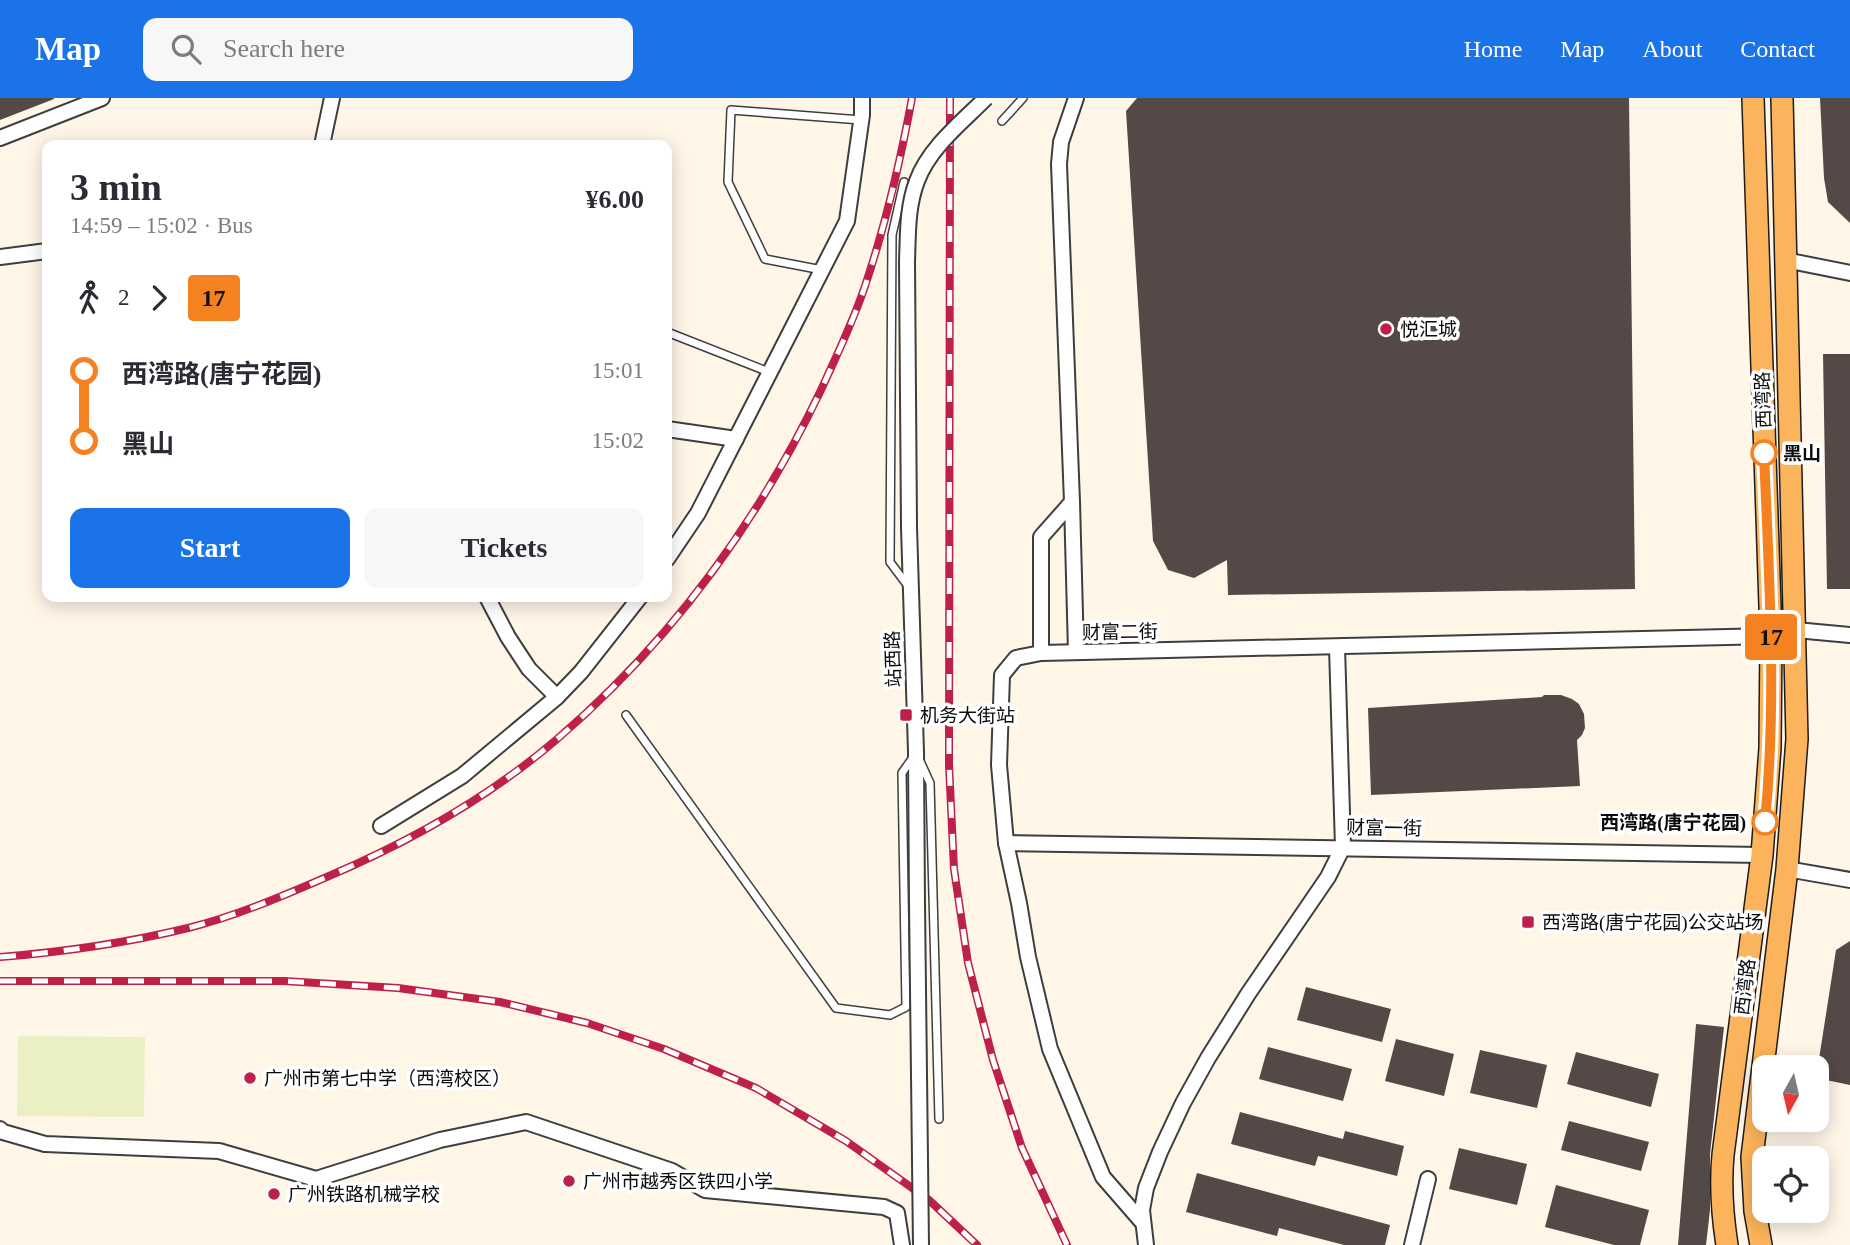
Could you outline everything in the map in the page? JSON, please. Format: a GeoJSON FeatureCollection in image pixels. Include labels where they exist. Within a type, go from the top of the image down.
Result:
{"type":"FeatureCollection","features":[{"type":"Feature","properties":{"kind":"main road","name":"西湾路"},"geometry":{"type":"LineString","coordinates":[[1727,1245],[1721,1198],[1723,1155],[1762,855],[1770,748],[1771,636],[1753,98]]}},
{"type":"Feature","properties":{"kind":"main road","name":"西湾路"},"geometry":{"type":"LineString","coordinates":[[1761,1245],[1755,1211],[1752,1157],[1787,869],[1797,739],[1782,98]]}},
{"type":"Feature","properties":{"kind":"street"},"geometry":{"type":"LineString","coordinates":[[0,138],[102,98]]}},
{"type":"Feature","properties":{"kind":"street"},"geometry":{"type":"LineString","coordinates":[[323,140],[332,98]]}},
{"type":"Feature","properties":{"kind":"street"},"geometry":{"type":"LineString","coordinates":[[672,552],[698,513],[847,221],[862,98]]}},
{"type":"Feature","properties":{"kind":"street","name":"站西路"},"geometry":{"type":"LineString","coordinates":[[913,1242],[917,904],[916,752],[909,527],[908,226],[911,200],[928,161],[943,141],[986,98]]}},
{"type":"Feature","properties":{"kind":"street"},"geometry":{"type":"LineString","coordinates":[[1076,98],[1062,142],[1059,164],[1076,652]]}},
{"type":"Feature","properties":{"kind":"street"},"geometry":{"type":"LineString","coordinates":[[0,257],[42,252]]}},
{"type":"Feature","properties":{"kind":"street"},"geometry":{"type":"LineString","coordinates":[[1785,260],[1850,273]]}},
{"type":"Feature","properties":{"kind":"street"},"geometry":{"type":"LineString","coordinates":[[672,430],[736,439]]}},
{"type":"Feature","properties":{"kind":"street"},"geometry":{"type":"LineString","coordinates":[[1072,502],[1041,537],[1041,653],[1016,658],[1002,676],[999,765],[1006,843],[1028,957],[1051,1049],[1103,1177],[1143,1223]]}},
{"type":"Feature","properties":{"kind":"street"},"geometry":{"type":"LineString","coordinates":[[490,602],[508,637],[529,668],[557,697]]}},
{"type":"Feature","properties":{"kind":"street"},"geometry":{"type":"LineString","coordinates":[[381,826],[462,776],[557,697],[581,672],[636,602]]}},
{"type":"Feature","properties":{"kind":"street"},"geometry":{"type":"LineString","coordinates":[[1796,630],[1850,635]]}},
{"type":"Feature","properties":{"kind":"street","name":"财富二街"},"geometry":{"type":"LineString","coordinates":[[1041,653],[1771,636]]}},
{"type":"Feature","properties":{"kind":"street"},"geometry":{"type":"LineString","coordinates":[[1146,1245],[1142,1210],[1146,1188],[1184,1103],[1208,1058],[1328,877],[1343,847],[1337,647]]}},
{"type":"Feature","properties":{"kind":"street","name":"财富一街"},"geometry":{"type":"LineString","coordinates":[[1006,843],[1762,855]]}},
{"type":"Feature","properties":{"kind":"street"},"geometry":{"type":"LineString","coordinates":[[1787,869],[1850,880]]}},
{"type":"Feature","properties":{"kind":"street"},"geometry":{"type":"LineString","coordinates":[[0,1129],[45,1144],[219,1151],[316,1179],[440,1140],[526,1122],[672,1171],[705,1189],[884,1207],[897,1213],[913,1242]]}},
{"type":"Feature","properties":{"kind":"street"},"geometry":{"type":"LineString","coordinates":[[1412,1245],[1428,1179]]}},
{"type":"Feature","properties":{"kind":"lane"},"geometry":{"type":"LineString","coordinates":[[1002,121],[1023,98]]}},
{"type":"Feature","properties":{"kind":"lane"},"geometry":{"type":"LineString","coordinates":[[822,270],[765,259],[728,182],[731,110],[861,120]]}},
{"type":"Feature","properties":{"kind":"lane"},"geometry":{"type":"LineString","coordinates":[[904,182],[892,236],[890,562],[910,590]]}},
{"type":"Feature","properties":{"kind":"lane"},"geometry":{"type":"LineString","coordinates":[[672,334],[770,373]]}},
{"type":"Feature","properties":{"kind":"lane"},"geometry":{"type":"LineString","coordinates":[[626,715],[836,1008],[890,1015],[906,1007],[902,773],[916,752]]}},
{"type":"Feature","properties":{"kind":"lane"},"geometry":{"type":"LineString","coordinates":[[916,752],[930,783],[939,1119]]}},
{"type":"Feature","properties":{"kind":"green space"},"geometry":{"type":"Polygon","coordinates":[[[18,1036],[145,1037],[144,1117],[17,1116],[18,1036]]]}},
{"type":"Feature","properties":{"kind":"building"},"geometry":{"type":"Polygon","coordinates":[[[0,98],[54,98],[54,99],[0,120],[0,98]]]}},
{"type":"Feature","properties":{"kind":"building","name":"悦汇城"},"geometry":{"type":"Polygon","coordinates":[[[1137,98],[1629,98],[1635,589],[1228,595],[1227,560],[1194,578],[1168,570],[1153,541],[1126,111],[1137,98]]]}},
{"type":"Feature","properties":{"kind":"building"},"geometry":{"type":"Polygon","coordinates":[[[1820,98],[1850,98],[1850,223],[1828,202],[1824,178],[1820,98]]]}},
{"type":"Feature","properties":{"kind":"building"},"geometry":{"type":"Polygon","coordinates":[[[1823,354],[1850,354],[1850,589],[1827,589],[1823,354]]]}},
{"type":"Feature","properties":{"kind":"building"},"geometry":{"type":"Polygon","coordinates":[[[1561,695],[1572,699],[1579,704],[1584,714],[1585,728],[1577,740],[1580,786],[1371,795],[1368,708],[1561,695]]]}},
{"type":"Feature","properties":{"kind":"building"},"geometry":{"type":"Polygon","coordinates":[[[1850,941],[1850,1085],[1829,1081],[1829,1055],[1820,1055],[1836,950],[1850,941]]]}},
{"type":"Feature","properties":{"kind":"building"},"geometry":{"type":"Polygon","coordinates":[[[1306,987],[1391,1009],[1382,1042],[1297,1020],[1306,987]]]}},
{"type":"Feature","properties":{"kind":"building"},"geometry":{"type":"Polygon","coordinates":[[[1696,1024],[1724,1027],[1710,1154],[1710,1210],[1706,1245],[1678,1245],[1696,1024]]]}},
{"type":"Feature","properties":{"kind":"building"},"geometry":{"type":"Polygon","coordinates":[[[1396,1039],[1454,1054],[1444,1096],[1385,1081],[1396,1039]]]}},
{"type":"Feature","properties":{"kind":"building"},"geometry":{"type":"Polygon","coordinates":[[[1268,1047],[1352,1069],[1343,1101],[1259,1079],[1268,1047]]]}},
{"type":"Feature","properties":{"kind":"building"},"geometry":{"type":"Polygon","coordinates":[[[1480,1050],[1547,1065],[1537,1108],[1470,1093],[1480,1050]]]}},
{"type":"Feature","properties":{"kind":"building"},"geometry":{"type":"Polygon","coordinates":[[[1576,1052],[1659,1074],[1651,1107],[1567,1084],[1576,1052]]]}},
{"type":"Feature","properties":{"kind":"building"},"geometry":{"type":"Polygon","coordinates":[[[1240,1112],[1343,1139],[1345,1131],[1404,1146],[1397,1176],[1318,1156],[1315,1166],[1231,1144],[1240,1112]]]}},
{"type":"Feature","properties":{"kind":"building"},"geometry":{"type":"Polygon","coordinates":[[[1569,1121],[1649,1142],[1641,1171],[1561,1150],[1569,1121]]]}},
{"type":"Feature","properties":{"kind":"building"},"geometry":{"type":"Polygon","coordinates":[[[1459,1148],[1527,1164],[1517,1205],[1449,1189],[1459,1148]]]}},
{"type":"Feature","properties":{"kind":"building"},"geometry":{"type":"Polygon","coordinates":[[[1197,1173],[1390,1225],[1385,1245],[1344,1245],[1279,1228],[1277,1236],[1186,1212],[1197,1173]]]}},
{"type":"Feature","properties":{"kind":"building"},"geometry":{"type":"Polygon","coordinates":[[[1556,1185],[1649,1210],[1640,1245],[1614,1245],[1545,1227],[1556,1185]]]}},
{"type":"Feature","properties":{"kind":"railway"},"geometry":{"type":"LineString","coordinates":[[0,957],[95,946],[188,928],[277,898],[359,863],[447,817],[504,781],[597,703],[673,622],[707,579],[739,534],[796,440],[838,353],[864,289],[891,195],[912,98]]}},
{"type":"Feature","properties":{"kind":"railway"},"geometry":{"type":"LineString","coordinates":[[950,98],[949,765],[954,869],[968,963],[993,1060],[1022,1148],[1067,1245]]}},
{"type":"Feature","properties":{"kind":"railway"},"geometry":{"type":"LineString","coordinates":[[0,981],[284,981],[398,988],[500,1002],[587,1023],[664,1049],[756,1088],[846,1141],[929,1200],[977,1245]]}},
{"type":"Feature","properties":{"kind":"bus line","name":"17"},"geometry":{"type":"LineString","coordinates":[[1764,453],[1771,636],[1770,748],[1765,822]]}},
{"type":"Feature","properties":{"kind":"place","name":"悦汇城"},"geometry":{"type":"Point","coordinates":[1386,329]}},
{"type":"Feature","properties":{"kind":"place","name":"黑山"},"geometry":{"type":"Point","coordinates":[1764,453]}},
{"type":"Feature","properties":{"kind":"place","name":"机务大街站"},"geometry":{"type":"Point","coordinates":[906,715]}},
{"type":"Feature","properties":{"kind":"place","name":"西湾路(唐宁花园)"},"geometry":{"type":"Point","coordinates":[1765,822]}},
{"type":"Feature","properties":{"kind":"place","name":"西湾路(唐宁花园)公交站场"},"geometry":{"type":"Point","coordinates":[1528,922]}},
{"type":"Feature","properties":{"kind":"place","name":"广州市第七中学（西湾校区）"},"geometry":{"type":"Point","coordinates":[250,1078]}},
{"type":"Feature","properties":{"kind":"place","name":"广州市越秀区铁四小学"},"geometry":{"type":"Point","coordinates":[569,1181]}},
{"type":"Feature","properties":{"kind":"place","name":"广州铁路机械学校"},"geometry":{"type":"Point","coordinates":[274,1194]}}]}
